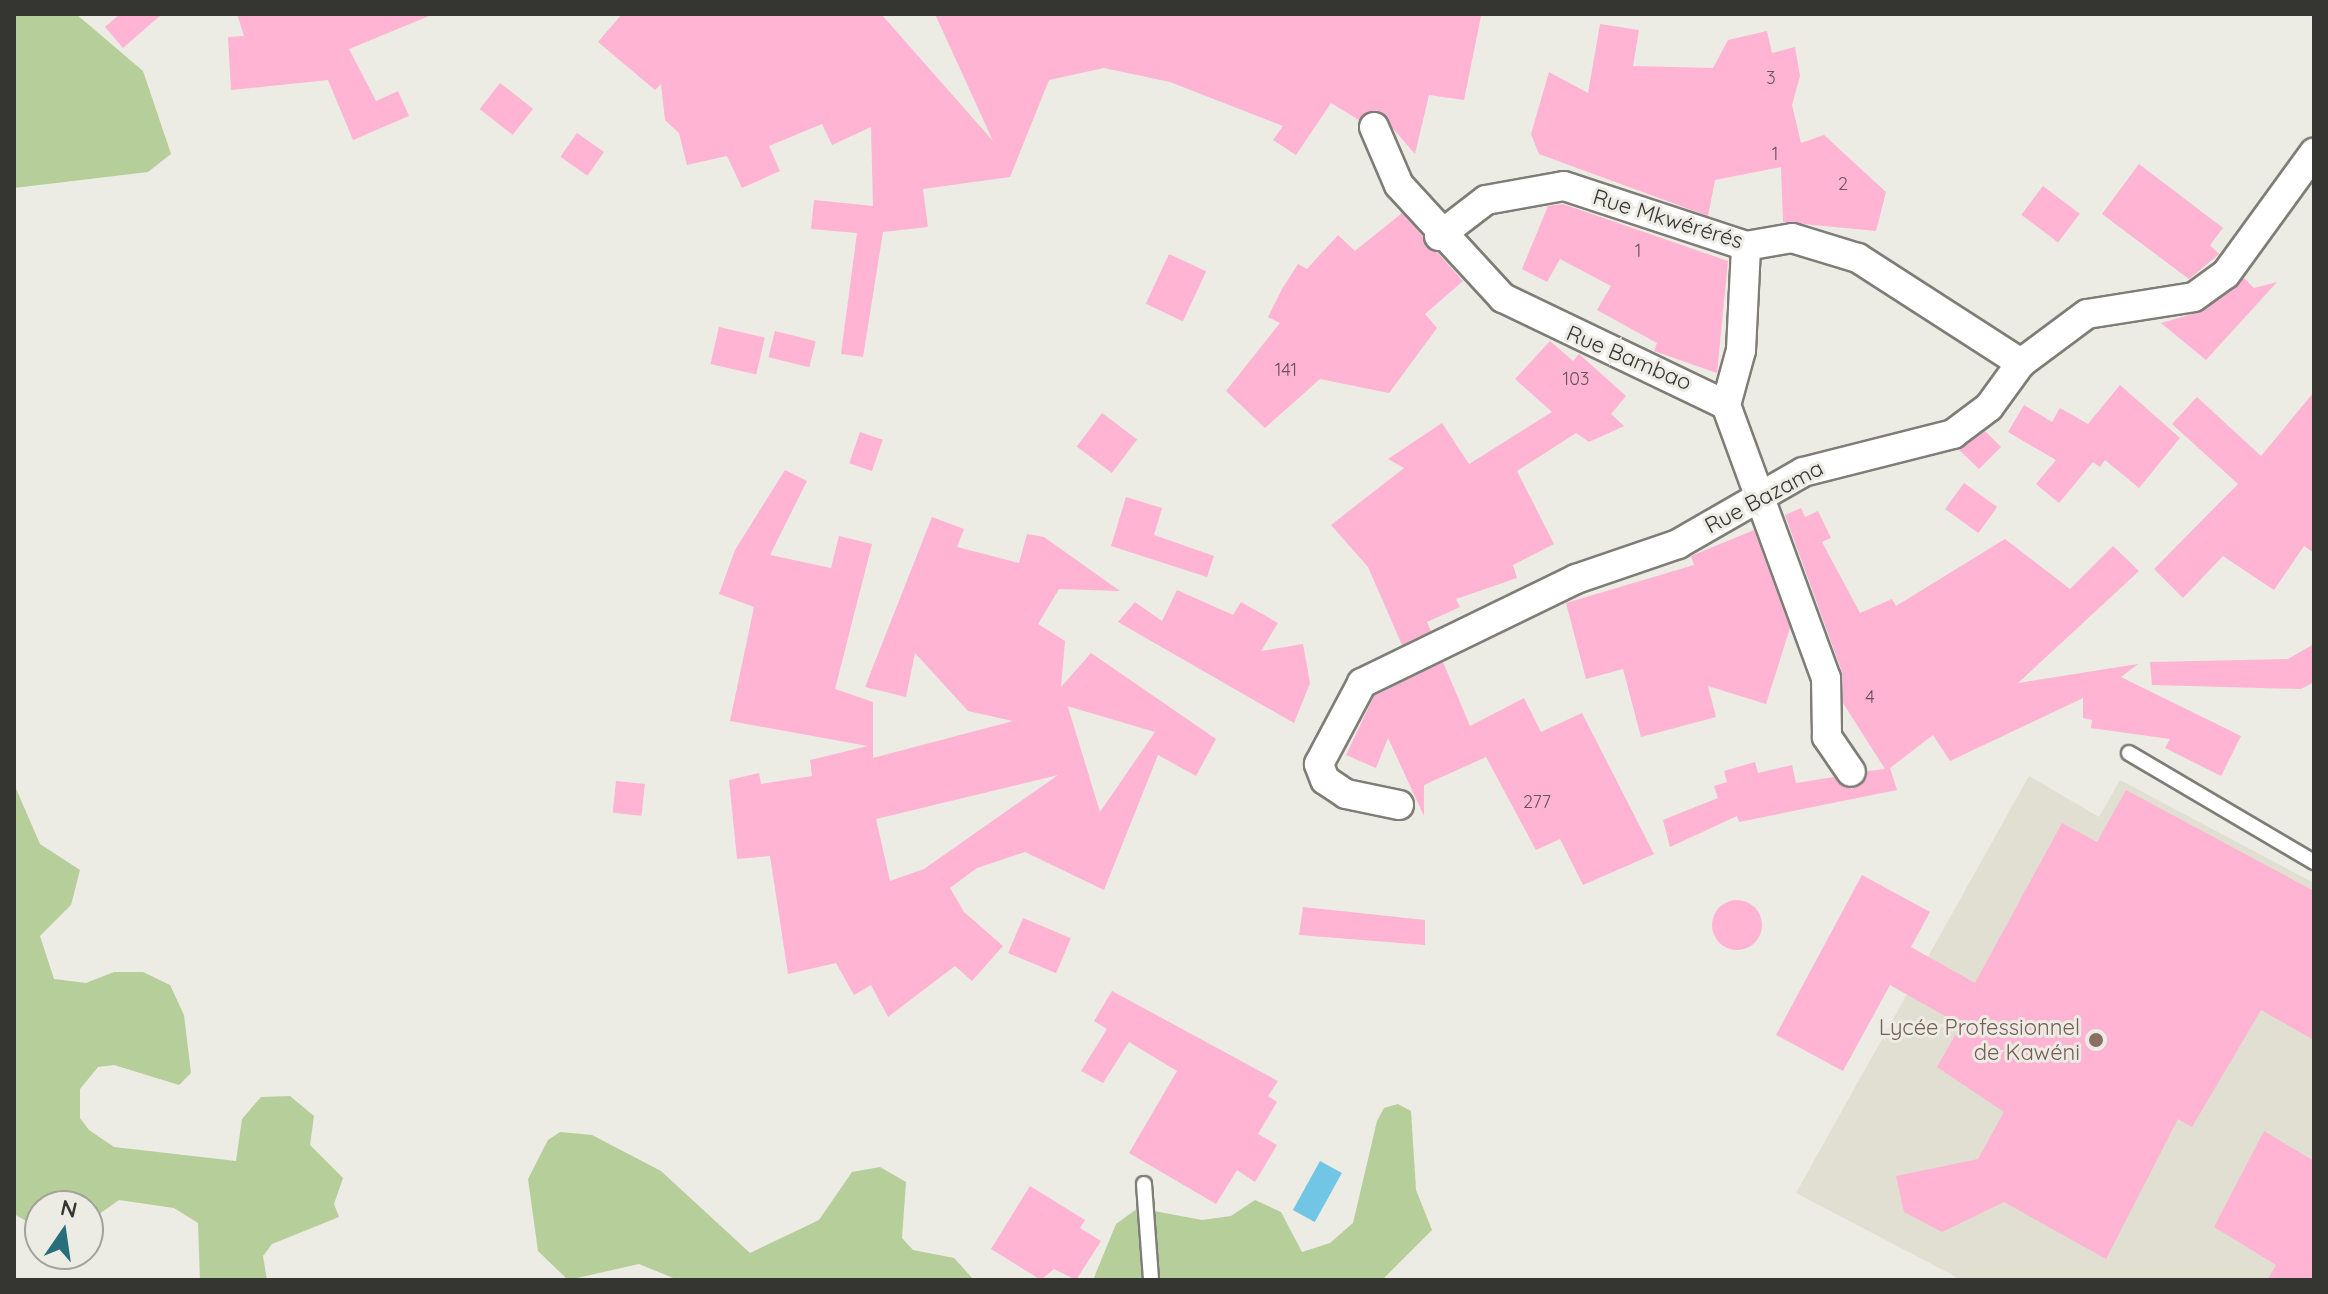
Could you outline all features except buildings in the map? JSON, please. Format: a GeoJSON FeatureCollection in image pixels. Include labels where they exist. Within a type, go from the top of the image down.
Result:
{"type":"FeatureCollection","features":[{"type":"Feature","properties":{"kind":"street","name":"Rue Bambao"},"geometry":{"type":"LineString","coordinates":[[1374,127],[1399,185],[1439,236],[1503,298],[1726,405]]}},
{"type":"Feature","properties":{"kind":"street","name":"Rue Bazama"},"geometry":{"type":"LineString","coordinates":[[1399,805],[1346,794],[1325,780],[1319,764],[1362,683],[1576,579],[1678,544],[1754,497],[1838,458],[1925,446],[1953,434],[1989,407],[2021,363],[2087,314],[2194,297],[2226,274],[2314,153]]}},
{"type":"Feature","properties":{"kind":"street","name":"Rue Mkwérérés"},"geometry":{"type":"LineString","coordinates":[[1439,236],[1486,200],[1564,186],[1746,246],[1792,238],[1858,258],[2021,363]]}},
{"type":"Feature","properties":{"kind":"street"},"geometry":{"type":"LineString","coordinates":[[1746,246],[1741,350],[1726,405],[1754,497],[1826,678],[1827,737],[1851,772]]}},
{"type":"Feature","properties":{"kind":"lane"},"geometry":{"type":"LineString","coordinates":[[2129,753],[2314,862]]}},
{"type":"Feature","properties":{"kind":"lane"},"geometry":{"type":"LineString","coordinates":[[1144,1184],[1151,1280]]}},
{"type":"Feature","properties":{"kind":"shaded area","name":"Lycée Professionnel de Kawéni"},"geometry":{"type":"Polygon","coordinates":[[[2029,776],[2099,817],[2120,780],[2314,883],[2314,1280],[1962,1280],[1796,1193],[2029,776]]]}},
{"type":"Feature","properties":{"kind":"green space"},"geometry":{"type":"Polygon","coordinates":[[[14,14],[76,14],[143,71],[171,154],[148,172],[14,188],[14,14]]]}},
{"type":"Feature","properties":{"kind":"green space"},"geometry":{"type":"Polygon","coordinates":[[[14,784],[40,844],[80,870],[71,905],[40,936],[54,979],[86,983],[114,972],[143,972],[170,985],[184,1015],[191,1073],[179,1085],[114,1065],[98,1067],[80,1089],[80,1118],[89,1130],[114,1147],[236,1161],[242,1119],[261,1097],[290,1096],[314,1116],[310,1145],[343,1178],[334,1204],[339,1217],[272,1244],[263,1256],[267,1280],[200,1280],[198,1223],[174,1208],[119,1200],[104,1211],[104,1190],[24,1190],[24,1220],[14,1214],[14,784]]]}},
{"type":"Feature","properties":{"kind":"green space"},"geometry":{"type":"Polygon","coordinates":[[[1398,1104],[1411,1111],[1416,1190],[1432,1230],[1382,1280],[1093,1280],[1116,1224],[1138,1208],[1202,1220],[1231,1216],[1255,1200],[1281,1212],[1302,1252],[1330,1243],[1353,1223],[1377,1121],[1384,1108],[1398,1104]]]}},
{"type":"Feature","properties":{"kind":"green space"},"geometry":{"type":"Polygon","coordinates":[[[560,1132],[592,1135],[661,1171],[750,1253],[819,1220],[852,1172],[880,1167],[906,1182],[902,1238],[913,1250],[954,1258],[974,1280],[678,1280],[639,1264],[568,1280],[538,1251],[528,1179],[548,1140],[560,1132]]]}},
{"type":"Feature","properties":{"kind":"water"},"geometry":{"type":"Polygon","coordinates":[[[1320,1161],[1342,1173],[1315,1222],[1293,1210],[1320,1161]]]}},
{"type":"Feature","properties":{"kind":"place","name":"Lycée Professionnel de Kawéni"},"geometry":{"type":"Point","coordinates":[2096,1040]}}]}
